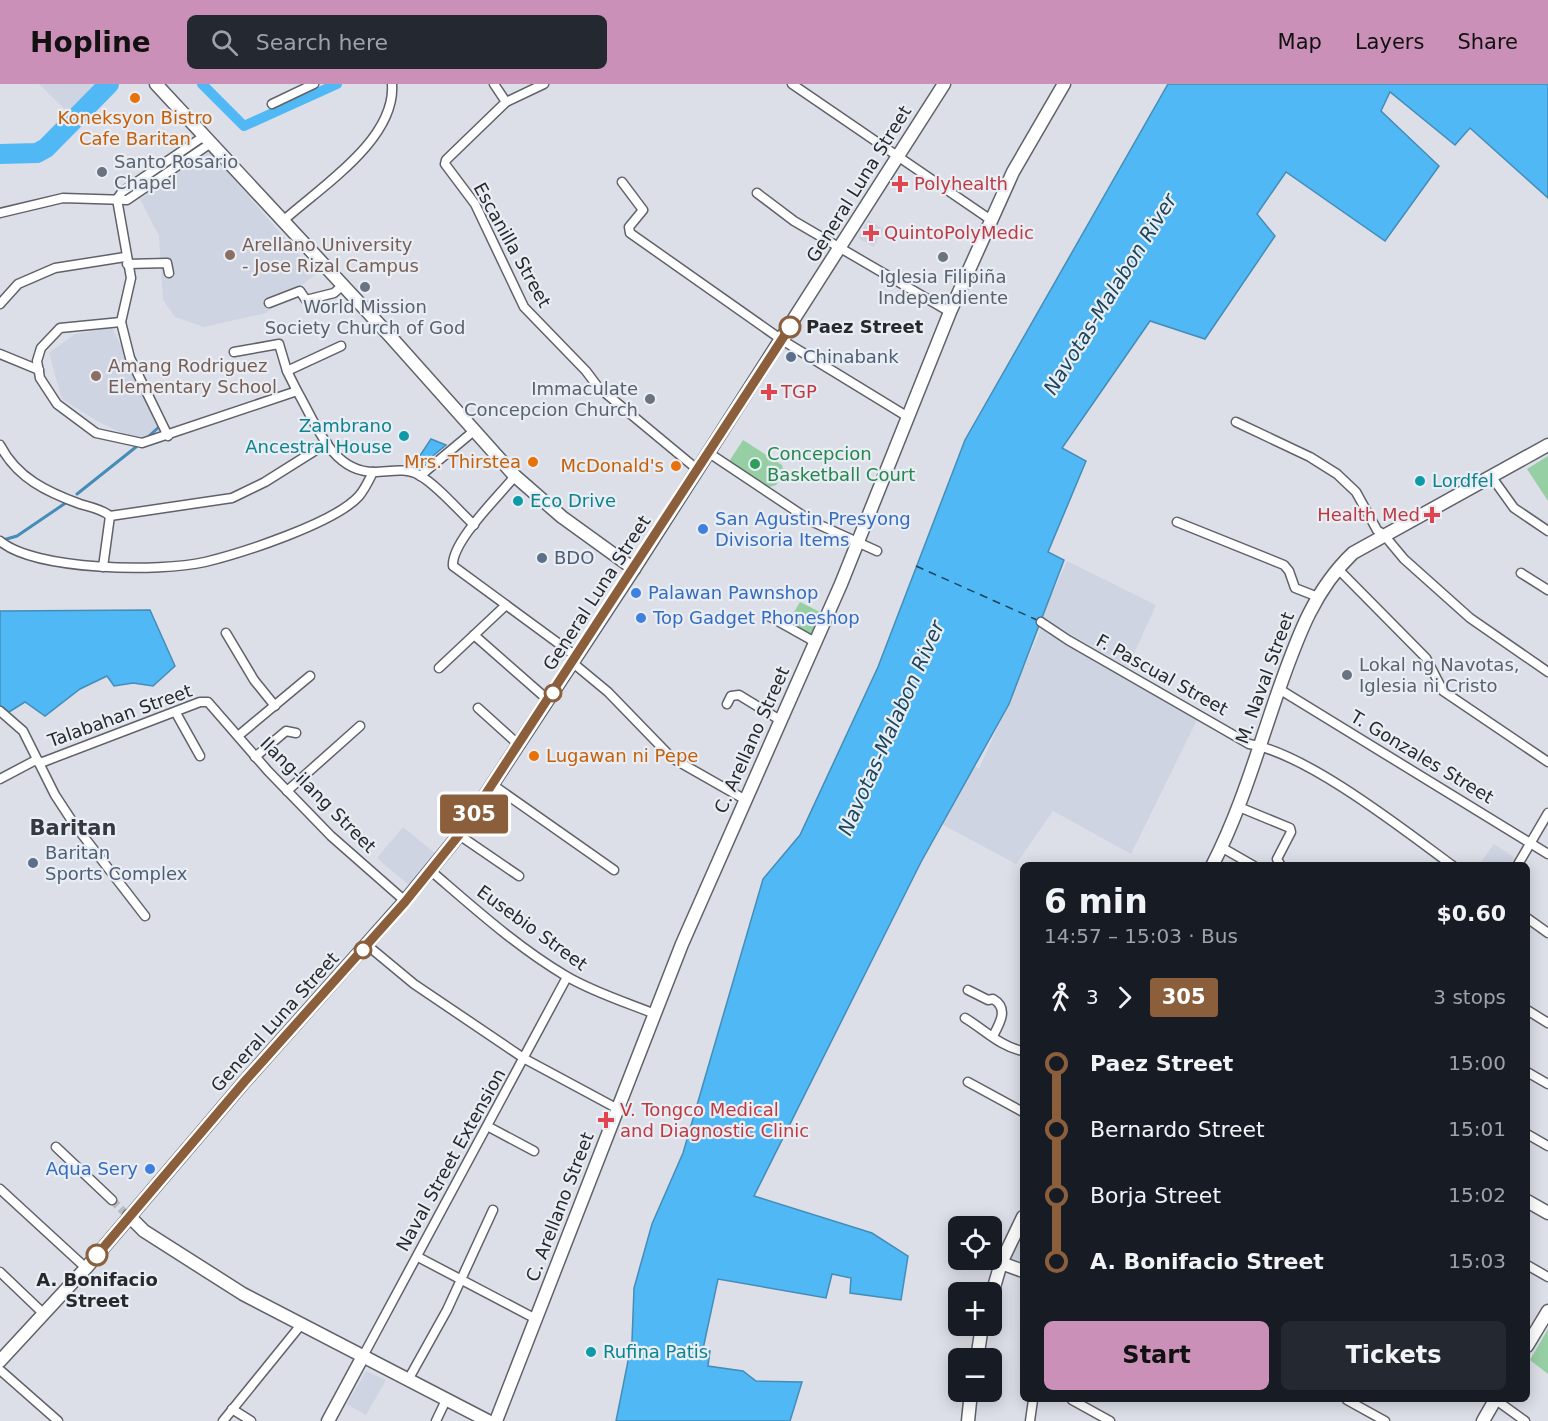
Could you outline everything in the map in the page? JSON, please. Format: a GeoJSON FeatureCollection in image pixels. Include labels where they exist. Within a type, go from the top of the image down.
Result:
{"type":"FeatureCollection","features":[{"type":"Feature","properties":{"kind":"main road"},"geometry":{"type":"LineString","coordinates":[[156,84],[475,429],[514,476],[562,517],[634,569]]}},
{"type":"Feature","properties":{"kind":"main road","name":"General Luna Street"},"geometry":{"type":"LineString","coordinates":[[0,1361],[86,1268],[127,1215],[405,902],[459,835],[782,340],[944,84]]}},
{"type":"Feature","properties":{"kind":"main road","name":"C. Arellano Street"},"geometry":{"type":"LineString","coordinates":[[496,1421],[655,1014],[744,799],[858,543],[950,312],[1013,172],[1064,84]]}},
{"type":"Feature","properties":{"kind":"main road","name":"M. Naval Street"},"geometry":{"type":"LineString","coordinates":[[1214,862],[1239,807],[1300,629],[1317,597],[1337,568],[1353,553],[1548,445]]}},
{"type":"Feature","properties":{"kind":"main road"},"geometry":{"type":"LineString","coordinates":[[1530,1203],[1548,1213]]}},
{"type":"Feature","properties":{"kind":"main road"},"geometry":{"type":"LineString","coordinates":[[127,1215],[144,1231],[243,1294],[300,1326],[488,1421]]}},
{"type":"Feature","properties":{"kind":"main road"},"geometry":{"type":"LineString","coordinates":[[1002,1261],[1020,1223]]}},
{"type":"Feature","properties":{"kind":"main road"},"geometry":{"type":"LineString","coordinates":[[1002,1263],[1020,1270]]}},
{"type":"Feature","properties":{"kind":"main road"},"geometry":{"type":"LineString","coordinates":[[1531,1332],[1548,1311]]}},
{"type":"Feature","properties":{"kind":"main road"},"geometry":{"type":"LineString","coordinates":[[328,1421],[362,1358]]}},
{"type":"Feature","properties":{"kind":"main road"},"geometry":{"type":"LineString","coordinates":[[968,1421],[970,1402]]}},
{"type":"Feature","properties":{"kind":"main road"},"geometry":{"type":"LineString","coordinates":[[1483,1421],[1495,1402]]}},
{"type":"Feature","properties":{"kind":"street"},"geometry":{"type":"LineString","coordinates":[[272,104],[314,84]]}},
{"type":"Feature","properties":{"kind":"street"},"geometry":{"type":"LineString","coordinates":[[284,220],[372,141],[392,104],[392,84]]}},
{"type":"Feature","properties":{"kind":"street"},"geometry":{"type":"LineString","coordinates":[[494,84],[506,102],[544,84]]}},
{"type":"Feature","properties":{"kind":"street"},"geometry":{"type":"LineString","coordinates":[[792,84],[898,159],[991,220]]}},
{"type":"Feature","properties":{"kind":"street","name":"Escanilla Street"},"geometry":{"type":"LineString","coordinates":[[506,102],[446,160],[445,164],[475,204],[524,307],[586,371],[598,387],[698,470]]}},
{"type":"Feature","properties":{"kind":"street"},"geometry":{"type":"LineString","coordinates":[[0,213],[63,198],[127,200],[208,139]]}},
{"type":"Feature","properties":{"kind":"street"},"geometry":{"type":"LineString","coordinates":[[622,182],[643,210],[628,227],[630,233],[782,340],[908,417]]}},
{"type":"Feature","properties":{"kind":"street"},"geometry":{"type":"LineString","coordinates":[[757,193],[774,208],[840,249],[950,312]]}},
{"type":"Feature","properties":{"kind":"street"},"geometry":{"type":"LineString","coordinates":[[117,199],[126,261],[131,278],[121,322],[130,358],[168,436]]}},
{"type":"Feature","properties":{"kind":"street"},"geometry":{"type":"LineString","coordinates":[[0,304],[18,284],[55,268],[126,261],[167,263],[169,273]]}},
{"type":"Feature","properties":{"kind":"street"},"geometry":{"type":"LineString","coordinates":[[269,303],[300,291],[306,300],[334,293],[343,285]]}},
{"type":"Feature","properties":{"kind":"street"},"geometry":{"type":"LineString","coordinates":[[121,322],[60,328],[41,348],[37,361],[40,378],[57,404],[96,433],[142,443],[294,392]]}},
{"type":"Feature","properties":{"kind":"street"},"geometry":{"type":"LineString","coordinates":[[234,352],[278,344],[294,392],[337,459],[348,467],[372,472],[399,470],[420,476],[474,525]]}},
{"type":"Feature","properties":{"kind":"street"},"geometry":{"type":"LineString","coordinates":[[287,371],[341,346]]}},
{"type":"Feature","properties":{"kind":"street"},"geometry":{"type":"LineString","coordinates":[[0,354],[39,370]]}},
{"type":"Feature","properties":{"kind":"street"},"geometry":{"type":"LineString","coordinates":[[1236,422],[1310,457],[1342,478],[1356,492],[1377,530],[1404,559],[1470,618],[1548,672]]}},
{"type":"Feature","properties":{"kind":"street"},"geometry":{"type":"LineString","coordinates":[[420,476],[475,429]]}},
{"type":"Feature","properties":{"kind":"street"},"geometry":{"type":"LineString","coordinates":[[0,445],[8,460],[34,483],[50,493],[110,516],[232,498],[265,482],[327,443]]}},
{"type":"Feature","properties":{"kind":"street"},"geometry":{"type":"LineString","coordinates":[[709,453],[811,521],[877,551]]}},
{"type":"Feature","properties":{"kind":"street"},"geometry":{"type":"LineString","coordinates":[[0,541],[8,548],[58,563],[103,567],[203,562],[297,531],[334,513],[358,497],[372,472]]}},
{"type":"Feature","properties":{"kind":"street"},"geometry":{"type":"LineString","coordinates":[[514,476],[474,525],[452,558],[453,566],[575,660],[672,759],[744,799]]}},
{"type":"Feature","properties":{"kind":"street"},"geometry":{"type":"LineString","coordinates":[[1491,476],[1514,508],[1548,531]]}},
{"type":"Feature","properties":{"kind":"street"},"geometry":{"type":"LineString","coordinates":[[103,567],[110,516]]}},
{"type":"Feature","properties":{"kind":"street"},"geometry":{"type":"LineString","coordinates":[[1177,522],[1284,566],[1295,588],[1317,597]]}},
{"type":"Feature","properties":{"kind":"street"},"geometry":{"type":"LineString","coordinates":[[1337,568],[1426,658],[1443,691],[1548,762]]}},
{"type":"Feature","properties":{"kind":"street"},"geometry":{"type":"LineString","coordinates":[[1521,573],[1548,590]]}},
{"type":"Feature","properties":{"kind":"street"},"geometry":{"type":"LineString","coordinates":[[439,668],[506,605]]}},
{"type":"Feature","properties":{"kind":"street"},"geometry":{"type":"LineString","coordinates":[[767,615],[815,642]]}},
{"type":"Feature","properties":{"kind":"street","name":"F. Pascual Street"},"geometry":{"type":"LineString","coordinates":[[1041,622],[1068,640],[1249,744],[1270,747],[1328,779],[1447,862]]}},
{"type":"Feature","properties":{"kind":"street"},"geometry":{"type":"LineString","coordinates":[[226,633],[254,681],[275,706]]}},
{"type":"Feature","properties":{"kind":"street"},"geometry":{"type":"LineString","coordinates":[[474,635],[548,700]]}},
{"type":"Feature","properties":{"kind":"street"},"geometry":{"type":"LineString","coordinates":[[238,735],[310,676]]}},
{"type":"Feature","properties":{"kind":"street","name":"T. Gonzales Street"},"geometry":{"type":"LineString","coordinates":[[1279,689],[1548,854]]}},
{"type":"Feature","properties":{"kind":"street"},"geometry":{"type":"LineString","coordinates":[[727,704],[731,696],[739,695],[780,720]]}},
{"type":"Feature","properties":{"kind":"street","name":"Talabahan Street"},"geometry":{"type":"LineString","coordinates":[[38,761],[44,762],[200,702],[208,702],[212,706]]}},
{"type":"Feature","properties":{"kind":"street","name":"Ilang-ilang Street"},"geometry":{"type":"LineString","coordinates":[[212,706],[255,757],[331,836],[405,902]]}},
{"type":"Feature","properties":{"kind":"street"},"geometry":{"type":"LineString","coordinates":[[478,708],[519,746]]}},
{"type":"Feature","properties":{"kind":"street","name":"Talabahan Street"},"geometry":{"type":"LineString","coordinates":[[0,711],[23,731],[55,795],[74,824],[145,916]]}},
{"type":"Feature","properties":{"kind":"street"},"geometry":{"type":"LineString","coordinates":[[176,713],[200,756]]}},
{"type":"Feature","properties":{"kind":"street"},"geometry":{"type":"LineString","coordinates":[[287,791],[360,726]]}},
{"type":"Feature","properties":{"kind":"street"},"geometry":{"type":"LineString","coordinates":[[255,757],[286,731],[296,733]]}},
{"type":"Feature","properties":{"kind":"street"},"geometry":{"type":"LineString","coordinates":[[0,779],[38,761]]}},
{"type":"Feature","properties":{"kind":"street"},"geometry":{"type":"LineString","coordinates":[[493,785],[614,870]]}},
{"type":"Feature","properties":{"kind":"street"},"geometry":{"type":"LineString","coordinates":[[1239,807],[1290,828],[1291,832],[1277,860],[1278,862]]}},
{"type":"Feature","properties":{"kind":"street"},"geometry":{"type":"LineString","coordinates":[[1518,862],[1548,813]]}},
{"type":"Feature","properties":{"kind":"street"},"geometry":{"type":"LineString","coordinates":[[459,835],[519,876]]}},
{"type":"Feature","properties":{"kind":"street"},"geometry":{"type":"LineString","coordinates":[[1221,847],[1247,862]]}},
{"type":"Feature","properties":{"kind":"street","name":"Eusebio Street"},"geometry":{"type":"LineString","coordinates":[[431,871],[508,935],[567,977],[655,1014]]}},
{"type":"Feature","properties":{"kind":"street"},"geometry":{"type":"LineString","coordinates":[[1530,920],[1548,933]]}},
{"type":"Feature","properties":{"kind":"street"},"geometry":{"type":"LineString","coordinates":[[367,945],[414,984],[525,1059],[618,1109]]}},
{"type":"Feature","properties":{"kind":"street","name":"Naval Street Extension"},"geometry":{"type":"LineString","coordinates":[[362,1358],[489,1127],[567,977]]}},
{"type":"Feature","properties":{"kind":"street"},"geometry":{"type":"LineString","coordinates":[[968,990],[988,1000],[993,999],[1001,1006],[1003,1016],[993,1036]]}},
{"type":"Feature","properties":{"kind":"street"},"geometry":{"type":"LineString","coordinates":[[1530,1012],[1548,1023]]}},
{"type":"Feature","properties":{"kind":"street"},"geometry":{"type":"LineString","coordinates":[[965,1018],[1007,1048],[1020,1050]]}},
{"type":"Feature","properties":{"kind":"street"},"geometry":{"type":"LineString","coordinates":[[1530,1074],[1548,1084]]}},
{"type":"Feature","properties":{"kind":"street"},"geometry":{"type":"LineString","coordinates":[[968,1082],[1020,1110]]}},
{"type":"Feature","properties":{"kind":"street"},"geometry":{"type":"LineString","coordinates":[[489,1127],[534,1151]]}},
{"type":"Feature","properties":{"kind":"street"},"geometry":{"type":"LineString","coordinates":[[1530,1136],[1548,1146]]}},
{"type":"Feature","properties":{"kind":"street"},"geometry":{"type":"LineString","coordinates":[[56,1147],[112,1200]]}},
{"type":"Feature","properties":{"kind":"street"},"geometry":{"type":"LineString","coordinates":[[0,1189],[86,1268]]}},
{"type":"Feature","properties":{"kind":"street"},"geometry":{"type":"LineString","coordinates":[[408,1380],[460,1281],[493,1210]]}},
{"type":"Feature","properties":{"kind":"street"},"geometry":{"type":"LineString","coordinates":[[418,1257],[536,1319]]}},
{"type":"Feature","properties":{"kind":"street"},"geometry":{"type":"LineString","coordinates":[[1530,1267],[1548,1277]]}},
{"type":"Feature","properties":{"kind":"street"},"geometry":{"type":"LineString","coordinates":[[0,1272],[44,1314]]}},
{"type":"Feature","properties":{"kind":"street"},"geometry":{"type":"LineString","coordinates":[[223,1421],[300,1326]]}},
{"type":"Feature","properties":{"kind":"street"},"geometry":{"type":"LineString","coordinates":[[0,1370],[58,1421]]}},
{"type":"Feature","properties":{"kind":"street"},"geometry":{"type":"LineString","coordinates":[[436,1421],[446,1400]]}},
{"type":"Feature","properties":{"kind":"street"},"geometry":{"type":"LineString","coordinates":[[1030,1421],[1033,1402]]}},
{"type":"Feature","properties":{"kind":"street"},"geometry":{"type":"LineString","coordinates":[[1076,1402],[1110,1421]]}},
{"type":"Feature","properties":{"kind":"street"},"geometry":{"type":"LineString","coordinates":[[1351,1402],[1385,1421]]}},
{"type":"Feature","properties":{"kind":"street"},"geometry":{"type":"LineString","coordinates":[[1499,1402],[1525,1421]]}},
{"type":"Feature","properties":{"kind":"street"},"geometry":{"type":"LineString","coordinates":[[232,1408],[251,1421]]}},
{"type":"Feature","properties":{"kind":"shaded area"},"geometry":{"type":"Polygon","coordinates":[[[39,84],[98,84],[68,112],[39,84]]]}},
{"type":"Feature","properties":{"kind":"shaded area","name":"Arellano University - Jose Rizal Campus"},"geometry":{"type":"Polygon","coordinates":[[[209,151],[316,274],[266,313],[204,327],[175,317],[163,300],[159,236],[140,199],[209,151]]]}},
{"type":"Feature","properties":{"kind":"shaded area","name":"QuintoPolyMedic"},"geometry":{"type":"Polygon","coordinates":[[[868,220],[884,229],[874,247],[858,238],[868,220]]]}},
{"type":"Feature","properties":{"kind":"shaded area","name":"Amang Rodriguez Elementary School"},"geometry":{"type":"Polygon","coordinates":[[[112,328],[161,425],[158,432],[134,439],[97,421],[62,399],[49,353],[75,334],[112,328]]]}},
{"type":"Feature","properties":{"kind":"shaded area"},"geometry":{"type":"Polygon","coordinates":[[[1067,561],[1156,605],[1128,667],[1041,617],[1067,561]]]}},
{"type":"Feature","properties":{"kind":"shaded area"},"geometry":{"type":"Polygon","coordinates":[[[1041,629],[1197,720],[1131,854],[1053,811],[1016,864],[906,805],[955,752],[979,769],[1041,629]]]}},
{"type":"Feature","properties":{"kind":"shaded area"},"geometry":{"type":"Polygon","coordinates":[[[403,827],[436,854],[410,886],[377,858],[403,827]]]}},
{"type":"Feature","properties":{"kind":"shaded area"},"geometry":{"type":"Polygon","coordinates":[[[1494,844],[1515,858],[1512,862],[1481,862],[1494,844]]]}},
{"type":"Feature","properties":{"kind":"shaded area"},"geometry":{"type":"Polygon","coordinates":[[[1020,1236],[1020,1264],[1008,1262],[1020,1236]]]}},
{"type":"Feature","properties":{"kind":"shaded area"},"geometry":{"type":"Polygon","coordinates":[[[366,1371],[386,1380],[366,1415],[347,1404],[366,1371]]]}},
{"type":"Feature","properties":{"kind":"green space","name":"Concepcion Basketball Court"},"geometry":{"type":"Polygon","coordinates":[[[743,440],[782,465],[784,474],[776,485],[769,487],[728,463],[743,440]]]}},
{"type":"Feature","properties":{"kind":"green space"},"geometry":{"type":"Polygon","coordinates":[[[1548,456],[1548,501],[1527,469],[1548,456]]]}},
{"type":"Feature","properties":{"kind":"green space"},"geometry":{"type":"Polygon","coordinates":[[[800,602],[822,613],[811,636],[787,624],[800,602]]]}},
{"type":"Feature","properties":{"kind":"green space"},"geometry":{"type":"Polygon","coordinates":[[[1548,1329],[1548,1374],[1530,1360],[1548,1329]]]}},
{"type":"Feature","properties":{"kind":"water","name":"Navotas-Malabon River"},"geometry":{"type":"Polygon","coordinates":[[[1168,84],[1548,84],[1548,198],[1470,128],[1455,145],[1390,92],[1381,111],[1439,166],[1385,241],[1286,172],[1257,214],[1275,236],[1205,339],[1150,321],[1062,448],[1086,461],[1048,552],[1064,560],[1009,704],[921,862],[754,1196],[872,1233],[908,1256],[901,1300],[850,1293],[851,1278],[832,1274],[826,1298],[718,1279],[703,1349],[710,1351],[708,1366],[743,1371],[756,1381],[802,1382],[790,1421],[616,1421],[632,1341],[634,1288],[652,1224],[683,1153],[763,879],[800,835],[878,667],[965,440],[1168,84]]]}},
{"type":"Feature","properties":{"kind":"water"},"geometry":{"type":"Polygon","coordinates":[[[431,439],[446,445],[422,465],[415,463],[431,439]]]}},
{"type":"Feature","properties":{"kind":"water"},"geometry":{"type":"Polygon","coordinates":[[[150,610],[175,666],[153,686],[133,683],[114,686],[107,676],[80,689],[45,716],[25,702],[9,712],[0,706],[0,611],[150,610]]]}},
{"type":"Feature","properties":{"kind":"waterway"},"geometry":{"type":"LineString","coordinates":[[0,154],[37,153],[46,148],[109,84]]}},
{"type":"Feature","properties":{"kind":"waterway"},"geometry":{"type":"LineString","coordinates":[[202,84],[244,126],[337,84]]}},
{"type":"Feature","properties":{"kind":"waterway"},"geometry":{"type":"LineString","coordinates":[[149,436],[159,427]]}},
{"type":"Feature","properties":{"kind":"waterway"},"geometry":{"type":"LineString","coordinates":[[77,494],[136,447]]}},
{"type":"Feature","properties":{"kind":"waterway"},"geometry":{"type":"LineString","coordinates":[[3,540],[17,536],[67,502]]}},
{"type":"Feature","properties":{"kind":"ferry route"},"geometry":{"type":"LineString","coordinates":[[916,566],[1037,620]]}},
{"type":"Feature","properties":{"kind":"tunnel"},"geometry":{"type":"LineString","coordinates":[[112,1200],[125,1213]]}},
{"type":"Feature","properties":{"kind":"bus line","name":"305"},"geometry":{"type":"LineString","coordinates":[[97,1255],[245,1081],[405,902],[459,835],[790,327]]}},
{"type":"Feature","properties":{"kind":"place","name":"Koneksyon Bistro Cafe Baritan"},"geometry":{"type":"Point","coordinates":[135,98]}},
{"type":"Feature","properties":{"kind":"place","name":"Santo Rosario Chapel"},"geometry":{"type":"Point","coordinates":[102,172]}},
{"type":"Feature","properties":{"kind":"place","name":"Polyhealth"},"geometry":{"type":"Point","coordinates":[900,184]}},
{"type":"Feature","properties":{"kind":"place","name":"QuintoPolyMedic"},"geometry":{"type":"Point","coordinates":[871,233]}},
{"type":"Feature","properties":{"kind":"place","name":"Arellano University - Jose Rizal Campus"},"geometry":{"type":"Point","coordinates":[230,255]}},
{"type":"Feature","properties":{"kind":"place","name":"Iglesia Filipiña Independiente"},"geometry":{"type":"Point","coordinates":[943,257]}},
{"type":"Feature","properties":{"kind":"place","name":"World Mission Society Church of God"},"geometry":{"type":"Point","coordinates":[365,287]}},
{"type":"Feature","properties":{"kind":"place","name":"Paez Street"},"geometry":{"type":"Point","coordinates":[790,327]}},
{"type":"Feature","properties":{"kind":"place","name":"Chinabank"},"geometry":{"type":"Point","coordinates":[791,357]}},
{"type":"Feature","properties":{"kind":"place","name":"Amang Rodriguez Elementary School"},"geometry":{"type":"Point","coordinates":[96,376]}},
{"type":"Feature","properties":{"kind":"place","name":"TGP"},"geometry":{"type":"Point","coordinates":[769,392]}},
{"type":"Feature","properties":{"kind":"place","name":"Immaculate Concepcion Church"},"geometry":{"type":"Point","coordinates":[650,399]}},
{"type":"Feature","properties":{"kind":"place","name":"Zambrano Ancestral House"},"geometry":{"type":"Point","coordinates":[404,436]}},
{"type":"Feature","properties":{"kind":"place","name":"Mrs. Thirstea"},"geometry":{"type":"Point","coordinates":[533,462]}},
{"type":"Feature","properties":{"kind":"place","name":"Concepcion Basketball Court"},"geometry":{"type":"Point","coordinates":[755,464]}},
{"type":"Feature","properties":{"kind":"place","name":"McDonald's"},"geometry":{"type":"Point","coordinates":[676,466]}},
{"type":"Feature","properties":{"kind":"place","name":"Lordfel"},"geometry":{"type":"Point","coordinates":[1420,481]}},
{"type":"Feature","properties":{"kind":"place","name":"Eco Drive"},"geometry":{"type":"Point","coordinates":[518,501]}},
{"type":"Feature","properties":{"kind":"place","name":"Health Med"},"geometry":{"type":"Point","coordinates":[1432,515]}},
{"type":"Feature","properties":{"kind":"place","name":"San Agustin Presyong Divisoria Items"},"geometry":{"type":"Point","coordinates":[703,529]}},
{"type":"Feature","properties":{"kind":"place","name":"BDO"},"geometry":{"type":"Point","coordinates":[542,558]}},
{"type":"Feature","properties":{"kind":"place","name":"Palawan Pawnshop"},"geometry":{"type":"Point","coordinates":[636,593]}},
{"type":"Feature","properties":{"kind":"place","name":"Top Gadget Phoneshop"},"geometry":{"type":"Point","coordinates":[641,618]}},
{"type":"Feature","properties":{"kind":"place","name":"Lokal ng Navotas, Iglesia ni Cristo"},"geometry":{"type":"Point","coordinates":[1347,675]}},
{"type":"Feature","properties":{"kind":"place","name":"Lugawan ni Pepe"},"geometry":{"type":"Point","coordinates":[534,756]}},
{"type":"Feature","properties":{"kind":"place","name":"Baritan Sports Complex"},"geometry":{"type":"Point","coordinates":[33,863]}},
{"type":"Feature","properties":{"kind":"place","name":"V. Tongco Medical and Diagnostic Clinic"},"geometry":{"type":"Point","coordinates":[606,1120]}},
{"type":"Feature","properties":{"kind":"place","name":"Aqua Sery"},"geometry":{"type":"Point","coordinates":[150,1169]}},
{"type":"Feature","properties":{"kind":"place","name":"A. Bonifacio Street"},"geometry":{"type":"Point","coordinates":[97,1255]}},
{"type":"Feature","properties":{"kind":"place","name":"Rufina Patis"},"geometry":{"type":"Point","coordinates":[591,1352]}},
{"type":"Feature","properties":{"kind":"district","name":"Baritan"},"geometry":{"type":"Point","coordinates":[73,828]}}]}
